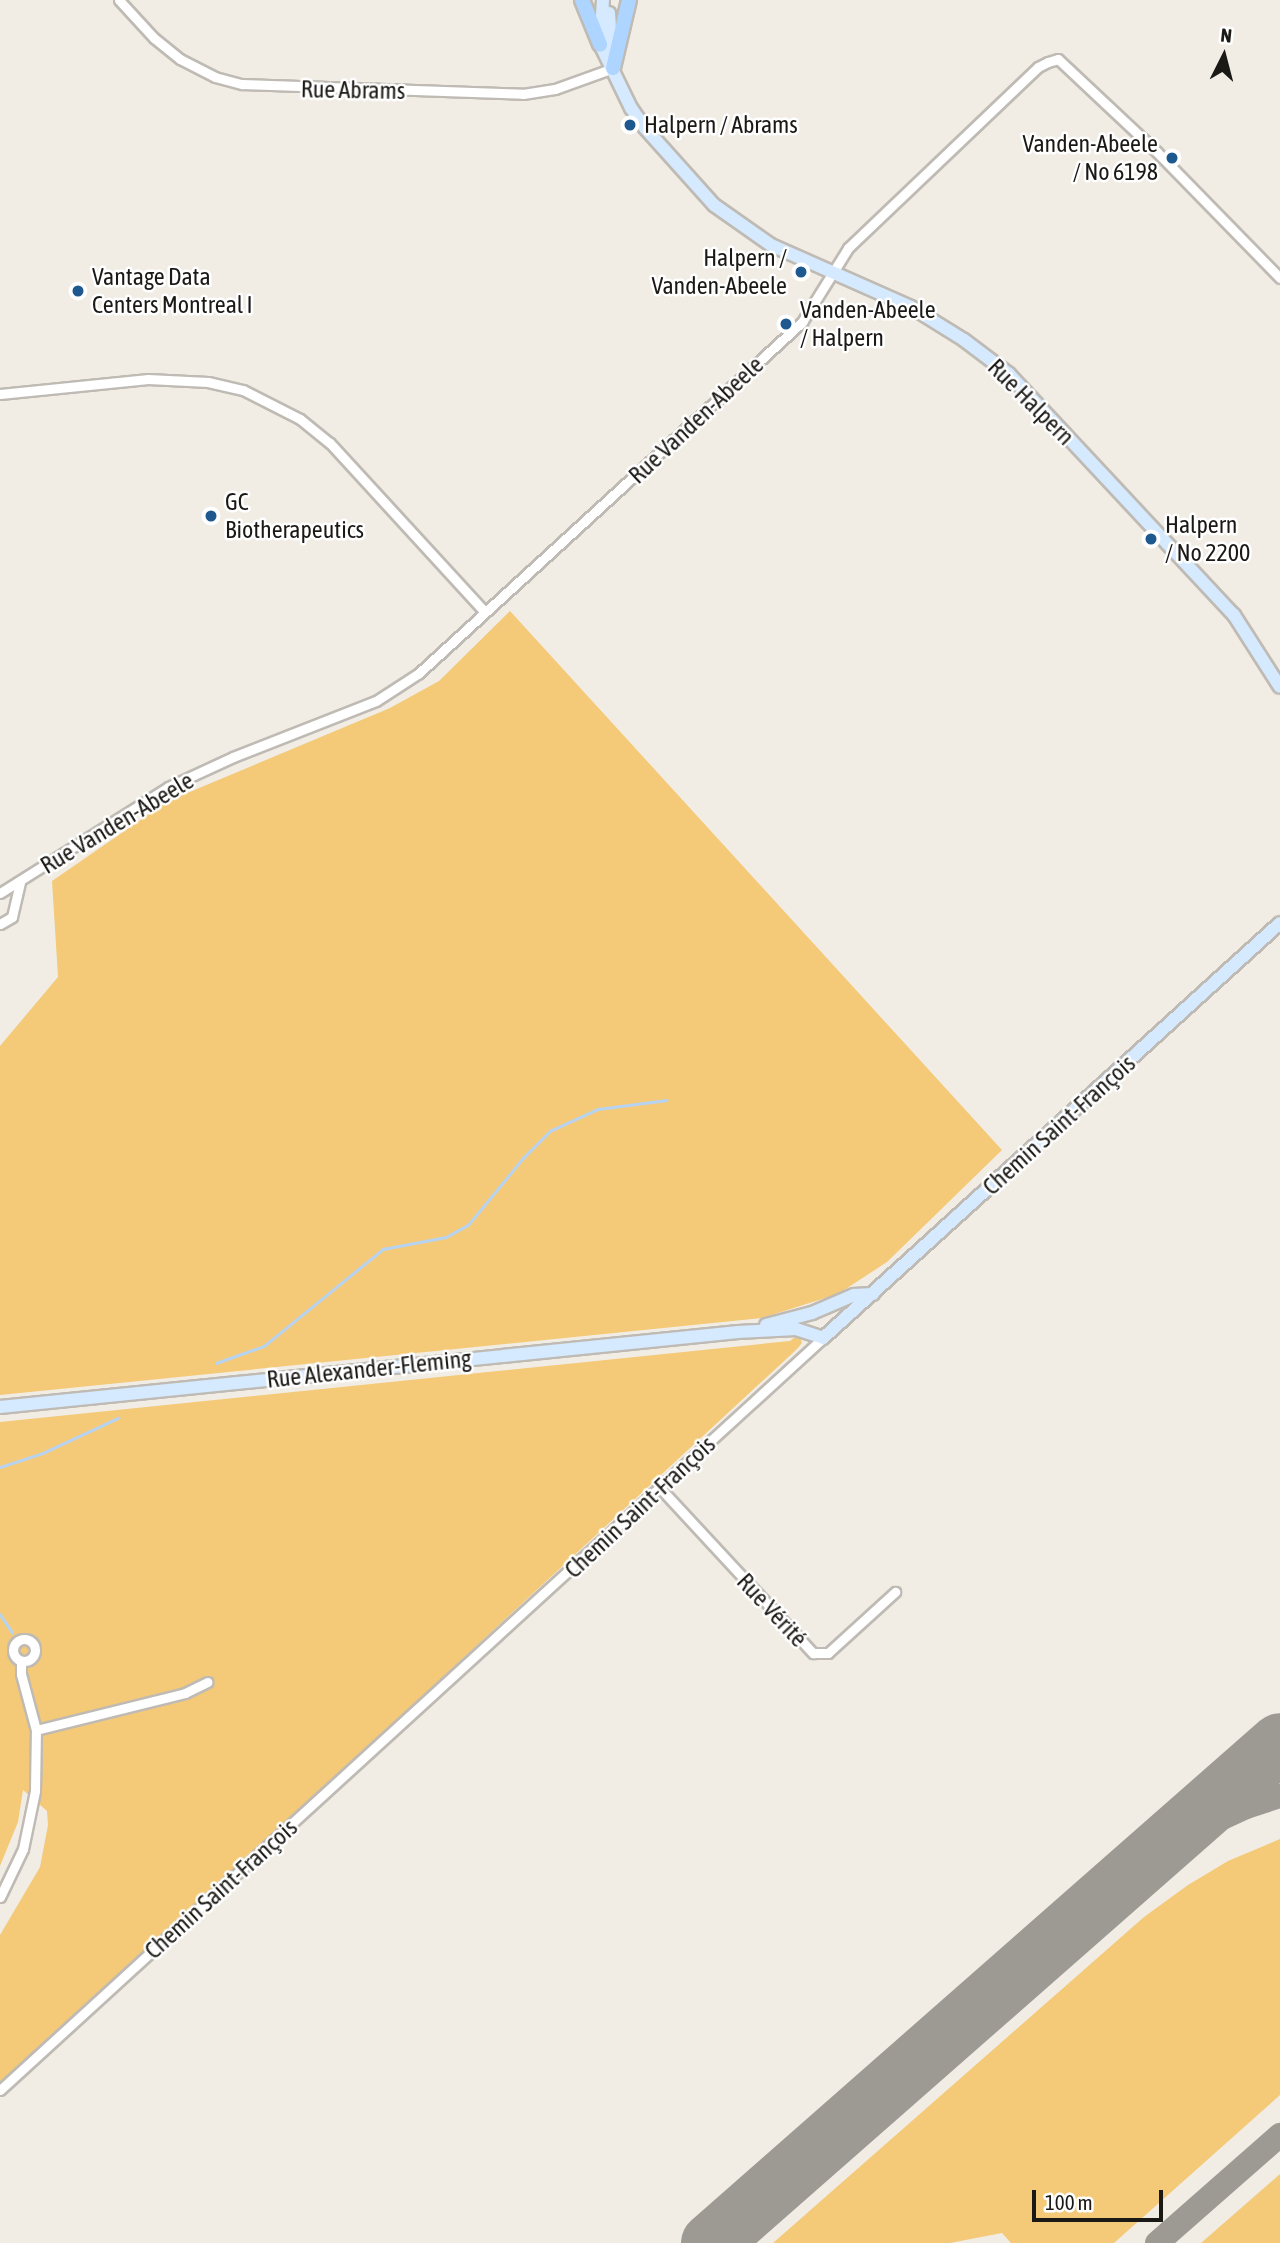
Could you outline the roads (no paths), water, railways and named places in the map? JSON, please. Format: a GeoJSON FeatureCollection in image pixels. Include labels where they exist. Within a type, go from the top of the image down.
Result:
{"type":"FeatureCollection","features":[{"type":"Feature","properties":{"kind":"main road"},"geometry":{"type":"LineString","coordinates":[[582,0],[600,44]]}},
{"type":"Feature","properties":{"kind":"main road"},"geometry":{"type":"LineString","coordinates":[[613,68],[629,0]]}},
{"type":"Feature","properties":{"kind":"street","name":"Rue Abrams"},"geometry":{"type":"LineString","coordinates":[[119,0],[154,38],[180,59],[215,77],[242,84],[515,94],[552,89],[613,68]]}},
{"type":"Feature","properties":{"kind":"street"},"geometry":{"type":"LineString","coordinates":[[600,44],[603,0]]}},
{"type":"Feature","properties":{"kind":"street","name":"Rue Halpern"},"geometry":{"type":"LineString","coordinates":[[609,0],[613,68]]}},
{"type":"Feature","properties":{"kind":"street","name":"Rue Halpern"},"geometry":{"type":"LineString","coordinates":[[600,44],[638,119],[714,205],[771,245],[911,307],[964,340],[1009,374],[1234,615],[1280,687]]}},
{"type":"Feature","properties":{"kind":"street","name":"Rue Vanden-Abeele"},"geometry":{"type":"LineString","coordinates":[[0,893],[168,787],[233,757],[376,701],[401,686],[802,322],[848,248],[1038,67],[1058,59],[1157,152],[1280,278]]}},
{"type":"Feature","properties":{"kind":"street"},"geometry":{"type":"LineString","coordinates":[[0,394],[179,379],[243,390],[300,419],[330,443],[485,612]]}},
{"type":"Feature","properties":{"kind":"street","name":"Rue Vanden-Abeele"},"geometry":{"type":"LineString","coordinates":[[0,924],[12,917],[20,882]]}},
{"type":"Feature","properties":{"kind":"street","name":"Chemin Saint-François"},"geometry":{"type":"LineString","coordinates":[[0,2090],[1280,923]]}},
{"type":"Feature","properties":{"kind":"street","name":"Rue Alexander-Fleming"},"geometry":{"type":"LineString","coordinates":[[738,1332],[812,1313],[854,1295],[873,1294]]}},
{"type":"Feature","properties":{"kind":"street","name":"Rue Alexander-Fleming"},"geometry":{"type":"LineString","coordinates":[[0,1407],[738,1332],[796,1329],[823,1338]]}},
{"type":"Feature","properties":{"kind":"street","name":"Rue Vérité"},"geometry":{"type":"LineString","coordinates":[[661,1489],[813,1653],[828,1653],[895,1592]]}},
{"type":"Feature","properties":{"kind":"street"},"geometry":{"type":"LineString","coordinates":[[0,1897],[16,1866],[31,1819],[35,1790],[36,1730],[20,1672],[21,1661]]}},
{"type":"Feature","properties":{"kind":"street"},"geometry":{"type":"LineString","coordinates":[[36,1730],[185,1693],[208,1682]]}},
{"type":"Feature","properties":{"kind":"waterway"},"geometry":{"type":"LineString","coordinates":[[216,1363],[264,1346],[383,1249],[446,1237],[468,1225],[523,1158],[550,1131],[598,1109],[666,1100]]}},
{"type":"Feature","properties":{"kind":"waterway"},"geometry":{"type":"LineString","coordinates":[[0,1467],[43,1453],[118,1418]]}},
{"type":"Feature","properties":{"kind":"waterway"},"geometry":{"type":"LineString","coordinates":[[0,1614],[12,1632]]}},
{"type":"Feature","properties":{"kind":"place","name":"Halpern / Abrams"},"geometry":{"type":"Point","coordinates":[630,125]}},
{"type":"Feature","properties":{"kind":"place","name":"Vanden-Abeele / No 6198"},"geometry":{"type":"Point","coordinates":[1172,158]}},
{"type":"Feature","properties":{"kind":"place","name":"Halpern / Vanden-Abeele"},"geometry":{"type":"Point","coordinates":[801,272]}},
{"type":"Feature","properties":{"kind":"place","name":"Vantage Data Centers Montreal I"},"geometry":{"type":"Point","coordinates":[78,291]}},
{"type":"Feature","properties":{"kind":"place","name":"Vanden-Abeele / Halpern"},"geometry":{"type":"Point","coordinates":[786,324]}},
{"type":"Feature","properties":{"kind":"place","name":"GC Biotherapeutics"},"geometry":{"type":"Point","coordinates":[211,516]}},
{"type":"Feature","properties":{"kind":"place","name":"Halpern / No 2200"},"geometry":{"type":"Point","coordinates":[1151,539]}}]}
